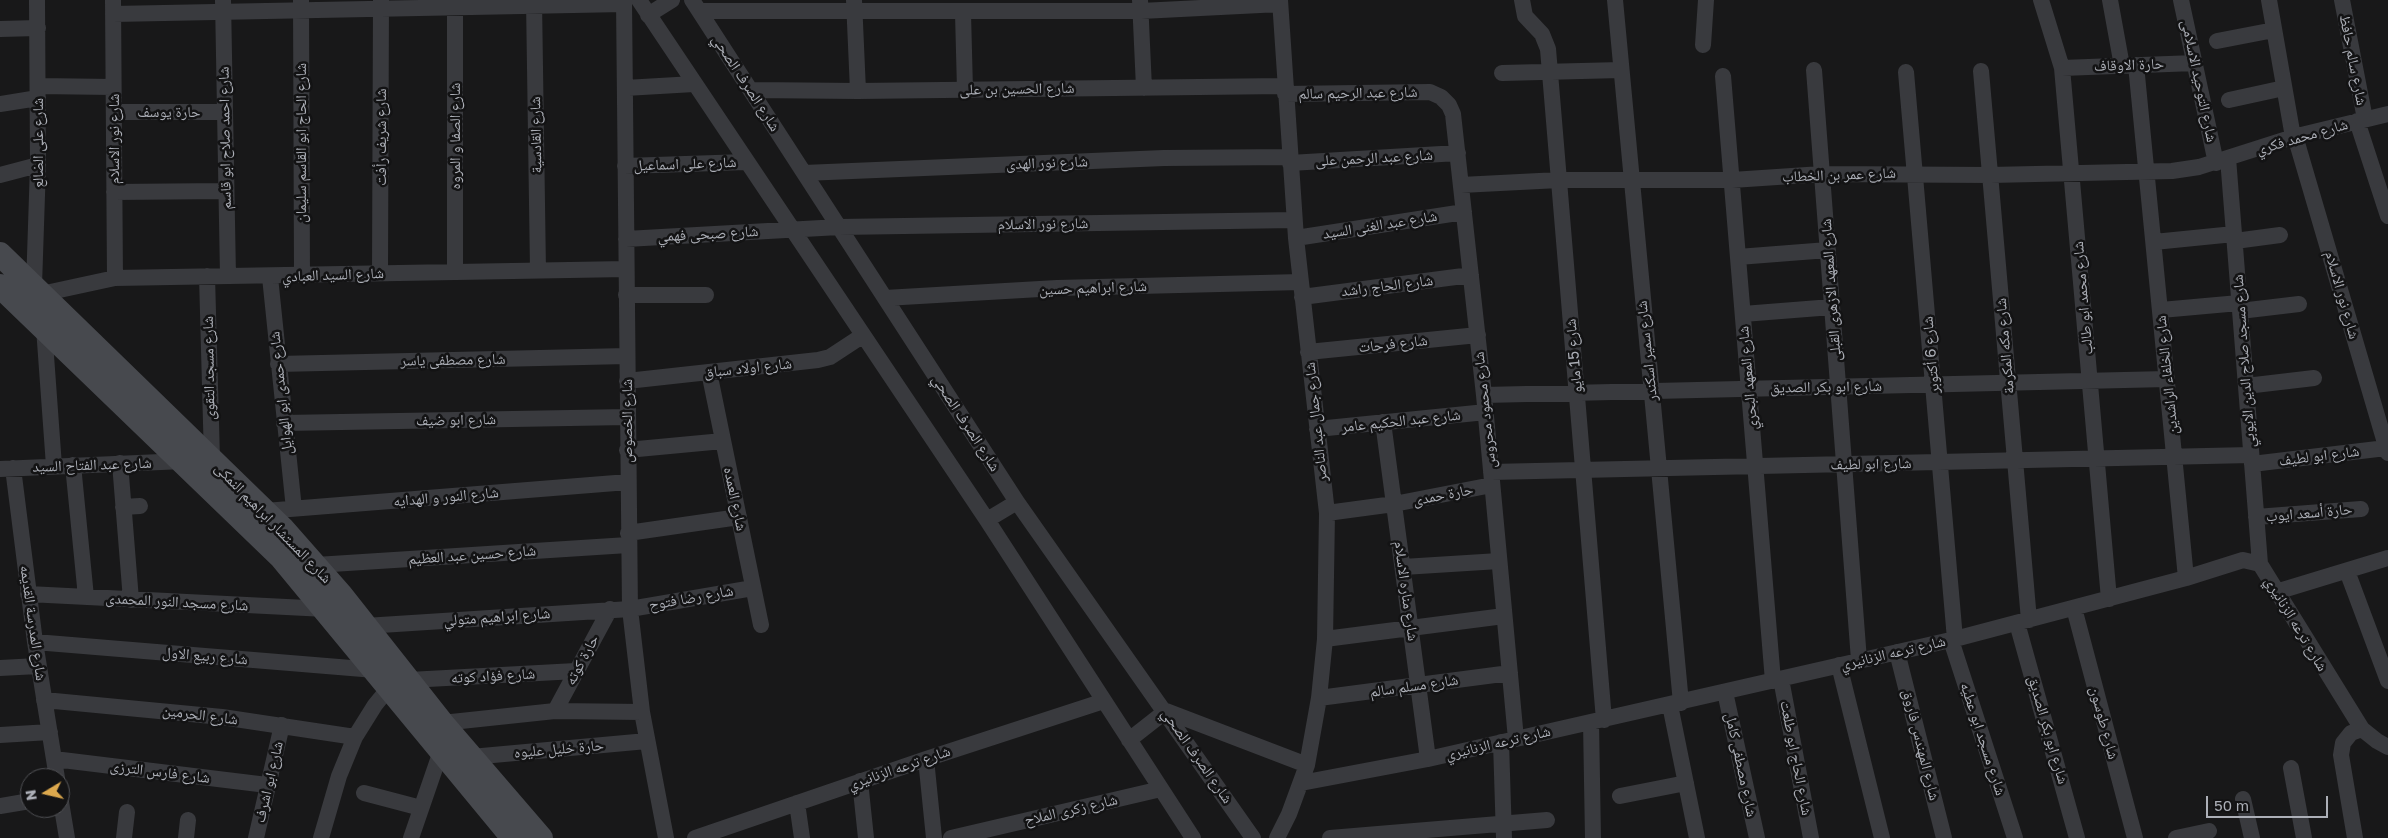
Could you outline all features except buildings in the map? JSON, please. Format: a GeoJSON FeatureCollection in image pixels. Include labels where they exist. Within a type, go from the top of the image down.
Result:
{"type":"FeatureCollection","features":[{"type":"Feature","properties":{"kind":"main road","name":"شارع المستشار ابراهيم النمكى"},"geometry":{"type":"LineString","coordinates":[[0,254],[265,511],[316,565],[364,626],[391,679],[441,750],[526,835]]}},
{"type":"Feature","properties":{"kind":"main road","name":"شارع المستشار ابراهيم النمكى"},"geometry":{"type":"LineString","coordinates":[[0,286],[258,532],[391,679],[442,723],[471,757],[526,835]]}},
{"type":"Feature","properties":{"kind":"street","name":"شارع على الضالع"},"geometry":{"type":"LineString","coordinates":[[37,0],[37,290]]}},
{"type":"Feature","properties":{"kind":"street"},"geometry":{"type":"LineString","coordinates":[[648,15],[672,0]]}},
{"type":"Feature","properties":{"kind":"street","name":"شارع 15 مايو"},"geometry":{"type":"LineString","coordinates":[[1522,0],[1525,16],[1546,41],[1584,470],[1598,721],[1592,838]]}},
{"type":"Feature","properties":{"kind":"street","name":"شارع سمير اسكندر"},"geometry":{"type":"LineString","coordinates":[[1615,0],[1620,70],[1660,469],[1675,704]]}},
{"type":"Feature","properties":{"kind":"street"},"geometry":{"type":"LineString","coordinates":[[1703,45],[1706,0]]}},
{"type":"Feature","properties":{"kind":"street","name":"شارع محمد ابو طالب"},"geometry":{"type":"LineString","coordinates":[[2041,0],[2062,68],[2073,173],[2109,599]]}},
{"type":"Feature","properties":{"kind":"street"},"geometry":{"type":"LineString","coordinates":[[2110,0],[2129,65],[2147,171]]}},
{"type":"Feature","properties":{"kind":"street","name":"شارع التوحيد الاسلامى"},"geometry":{"type":"LineString","coordinates":[[2182,0],[2195,63],[2222,160]]}},
{"type":"Feature","properties":{"kind":"street"},"geometry":{"type":"LineString","coordinates":[[2269,0],[2294,136]]}},
{"type":"Feature","properties":{"kind":"street","name":"شارع سالم حافظ"},"geometry":{"type":"LineString","coordinates":[[2342,0],[2361,120],[2388,216]]}},
{"type":"Feature","properties":{"kind":"street"},"geometry":{"type":"LineString","coordinates":[[113,7],[629,1],[648,15],[987,520],[1193,838]]}},
{"type":"Feature","properties":{"kind":"street","name":"شارع الخصوص"},"geometry":{"type":"LineString","coordinates":[[629,1],[625,88],[625,166],[630,609],[642,712],[666,838]]}},
{"type":"Feature","properties":{"kind":"street"},"geometry":{"type":"LineString","coordinates":[[696,6],[854,6],[953,9],[1280,2]]}},
{"type":"Feature","properties":{"kind":"street","name":"شارع جمال عبد الناصر"},"geometry":{"type":"LineString","coordinates":[[1277,838],[1307,765],[1319,698],[1325,639],[1327,513],[1294,220],[1280,2]]}},
{"type":"Feature","properties":{"kind":"street","name":"شارع القادسية"},"geometry":{"type":"LineString","coordinates":[[534,3],[538,270]]}},
{"type":"Feature","properties":{"kind":"street","name":"شارع شريف رأفت"},"geometry":{"type":"LineString","coordinates":[[380,273],[381,4]]}},
{"type":"Feature","properties":{"kind":"street","name":"شارع الصفا و المروه"},"geometry":{"type":"LineString","coordinates":[[454,4],[455,272]]}},
{"type":"Feature","properties":{"kind":"street","name":"شارع الحاج ابو القاسم سليمان"},"geometry":{"type":"LineString","coordinates":[[301,5],[302,275]]}},
{"type":"Feature","properties":{"kind":"street","name":"شارع احمد صلاح ابو قاسم"},"geometry":{"type":"LineString","coordinates":[[223,6],[228,276]]}},
{"type":"Feature","properties":{"kind":"street","name":"شارع الصرف الصحي"},"geometry":{"type":"LineString","coordinates":[[696,6],[1017,502],[1166,711],[1253,838]]}},
{"type":"Feature","properties":{"kind":"street"},"geometry":{"type":"LineString","coordinates":[[854,6],[858,92]]}},
{"type":"Feature","properties":{"kind":"street"},"geometry":{"type":"LineString","coordinates":[[1140,6],[1144,88]]}},
{"type":"Feature","properties":{"kind":"street","name":"شارع نور الاسلام"},"geometry":{"type":"LineString","coordinates":[[113,7],[115,278]]}},
{"type":"Feature","properties":{"kind":"street"},"geometry":{"type":"LineString","coordinates":[[953,9],[965,90]]}},
{"type":"Feature","properties":{"kind":"street"},"geometry":{"type":"LineString","coordinates":[[0,29],[38,28]]}},
{"type":"Feature","properties":{"kind":"street"},"geometry":{"type":"LineString","coordinates":[[2217,41],[2274,30]]}},
{"type":"Feature","properties":{"kind":"street","name":"حارة الاوقاف"},"geometry":{"type":"LineString","coordinates":[[2062,68],[2195,63]]}},
{"type":"Feature","properties":{"kind":"street"},"geometry":{"type":"LineString","coordinates":[[1502,73],[1620,70]]}},
{"type":"Feature","properties":{"kind":"street","name":"شارع المعهد الازهرى القبلى"},"geometry":{"type":"LineString","coordinates":[[1814,70],[1859,660]]}},
{"type":"Feature","properties":{"kind":"street","name":"شارع مكه المكرمة"},"geometry":{"type":"LineString","coordinates":[[1981,71],[2009,382],[2023,622]]}},
{"type":"Feature","properties":{"kind":"street","name":"شارع 6 أكتوبر"},"geometry":{"type":"LineString","coordinates":[[1906,72],[1934,384],[1953,639]]}},
{"type":"Feature","properties":{"kind":"street","name":"شارع المعهد البحري"},"geometry":{"type":"LineString","coordinates":[[1723,76],[1755,466],[1777,680]]}},
{"type":"Feature","properties":{"kind":"street"},"geometry":{"type":"LineString","coordinates":[[625,88],[694,84]]}},
{"type":"Feature","properties":{"kind":"street"},"geometry":{"type":"LineString","coordinates":[[0,104],[38,92],[114,87]]}},
{"type":"Feature","properties":{"kind":"street","name":"شارع الحسين بن على"},"geometry":{"type":"LineString","coordinates":[[751,90],[858,92],[1144,88],[1285,90]]}},
{"type":"Feature","properties":{"kind":"street"},"geometry":{"type":"LineString","coordinates":[[2229,100],[2284,88]]}},
{"type":"Feature","properties":{"kind":"street","name":"شارع عبد الرحيم سالم"},"geometry":{"type":"LineString","coordinates":[[1285,90],[1430,92]]}},
{"type":"Feature","properties":{"kind":"street","name":"شارع محمود محروس"},"geometry":{"type":"LineString","coordinates":[[1430,92],[1441,97],[1449,105],[1453,114],[1486,412],[1510,673],[1509,740],[1503,831]]}},
{"type":"Feature","properties":{"kind":"street","name":"حارة يوسف"},"geometry":{"type":"LineString","coordinates":[[114,112],[225,112]]}},
{"type":"Feature","properties":{"kind":"street","name":"شارع محمد فكري"},"geometry":{"type":"LineString","coordinates":[[2222,160],[2294,136],[2388,114]]}},
{"type":"Feature","properties":{"kind":"street","name":"شارع نور الاسلام"},"geometry":{"type":"LineString","coordinates":[[2294,136],[2387,450]]}},
{"type":"Feature","properties":{"kind":"street","name":"شارع عبد الرحمن على"},"geometry":{"type":"LineString","coordinates":[[1290,160],[1458,153]]}},
{"type":"Feature","properties":{"kind":"street","name":"شارع نور الهدى"},"geometry":{"type":"LineString","coordinates":[[804,173],[1164,158],[1290,160]]}},
{"type":"Feature","properties":{"kind":"street","name":"شارع عمر بن الخطاب"},"geometry":{"type":"LineString","coordinates":[[1461,185],[1559,180],[1732,180],[1822,174],[1915,173],[1990,175],[2172,171],[2222,160]]}},
{"type":"Feature","properties":{"kind":"street","name":"شارع مسجد صلاح الدين الايوبي"},"geometry":{"type":"LineString","coordinates":[[2222,160],[2234,238],[2260,564]]}},
{"type":"Feature","properties":{"kind":"street","name":"شارع على اسماعيل"},"geometry":{"type":"LineString","coordinates":[[625,166],[746,162]]}},
{"type":"Feature","properties":{"kind":"street"},"geometry":{"type":"LineString","coordinates":[[0,175],[38,165]]}},
{"type":"Feature","properties":{"kind":"street","name":"شارع الخلفاء الراشدين"},"geometry":{"type":"LineString","coordinates":[[2147,171],[2186,578]]}},
{"type":"Feature","properties":{"kind":"street"},"geometry":{"type":"LineString","coordinates":[[114,192],[226,191]]}},
{"type":"Feature","properties":{"kind":"street","name":"شارع عبد الغنى السيد"},"geometry":{"type":"LineString","coordinates":[[1296,238],[1464,212]]}},
{"type":"Feature","properties":{"kind":"street","name":"شارع نور الاسلام"},"geometry":{"type":"LineString","coordinates":[[791,230],[839,227],[1294,220]]}},
{"type":"Feature","properties":{"kind":"street","name":"شارع صبحى فهمي"},"geometry":{"type":"LineString","coordinates":[[626,239],[791,230]]}},
{"type":"Feature","properties":{"kind":"street"},"geometry":{"type":"LineString","coordinates":[[2154,242],[2280,235]]}},
{"type":"Feature","properties":{"kind":"street"},"geometry":{"type":"LineString","coordinates":[[1738,257],[1828,250]]}},
{"type":"Feature","properties":{"kind":"street","name":"شارع السيد العبادي"},"geometry":{"type":"LineString","coordinates":[[37,290],[115,278],[270,277],[380,273],[626,269]]}},
{"type":"Feature","properties":{"kind":"street","name":"شارع الحاج راشد"},"geometry":{"type":"LineString","coordinates":[[1301,289],[1471,275]]}},
{"type":"Feature","properties":{"kind":"street","name":"شارع مسجد التقوى"},"geometry":{"type":"LineString","coordinates":[[207,276],[212,459]]}},
{"type":"Feature","properties":{"kind":"street","name":"شارع حمدى ابو الهوايل"},"geometry":{"type":"LineString","coordinates":[[270,277],[294,509]]}},
{"type":"Feature","properties":{"kind":"street","name":"شارع ابراهيم حسين"},"geometry":{"type":"LineString","coordinates":[[885,298],[1057,288],[1301,289]]}},
{"type":"Feature","properties":{"kind":"street"},"geometry":{"type":"LineString","coordinates":[[626,295],[706,295]]}},
{"type":"Feature","properties":{"kind":"street"},"geometry":{"type":"LineString","coordinates":[[2161,310],[2299,304]]}},
{"type":"Feature","properties":{"kind":"street"},"geometry":{"type":"LineString","coordinates":[[1743,314],[1832,307]]}},
{"type":"Feature","properties":{"kind":"street"},"geometry":{"type":"LineString","coordinates":[[44,328],[54,466]]}},
{"type":"Feature","properties":{"kind":"street","name":"شارع فرحات"},"geometry":{"type":"LineString","coordinates":[[1308,352],[1478,335]]}},
{"type":"Feature","properties":{"kind":"street","name":"شارع اولاد سباق"},"geometry":{"type":"LineString","coordinates":[[627,381],[825,359],[862,336]]}},
{"type":"Feature","properties":{"kind":"street","name":"شارع مصطفى ياسر"},"geometry":{"type":"LineString","coordinates":[[278,364],[626,356]]}},
{"type":"Feature","properties":{"kind":"street","name":"شارع العمده"},"geometry":{"type":"LineString","coordinates":[[709,372],[761,625]]}},
{"type":"Feature","properties":{"kind":"street"},"geometry":{"type":"LineString","coordinates":[[2246,386],[2314,378]]}},
{"type":"Feature","properties":{"kind":"street","name":"شارع ابو بكر الصديق"},"geometry":{"type":"LineString","coordinates":[[1484,395],[2167,379]]}},
{"type":"Feature","properties":{"kind":"street","name":"شارع عبد الحكيم عامر"},"geometry":{"type":"LineString","coordinates":[[1317,429],[1486,412]]}},
{"type":"Feature","properties":{"kind":"street","name":"شارع ابو ضيف"},"geometry":{"type":"LineString","coordinates":[[284,423],[627,417]]}},
{"type":"Feature","properties":{"kind":"street","name":"شارع مناره الاسلام"},"geometry":{"type":"LineString","coordinates":[[1384,422],[1428,759]]}},
{"type":"Feature","properties":{"kind":"street"},"geometry":{"type":"LineString","coordinates":[[627,450],[723,441]]}},
{"type":"Feature","properties":{"kind":"street","name":"شارع ابو لطيف"},"geometry":{"type":"LineString","coordinates":[[1492,479],[1584,470],[2175,457],[2252,459],[2387,450]]}},
{"type":"Feature","properties":{"kind":"street","name":"شارع عبد الفتاح السيد"},"geometry":{"type":"LineString","coordinates":[[6,468],[184,461]]}},
{"type":"Feature","properties":{"kind":"street"},"geometry":{"type":"LineString","coordinates":[[120,463],[131,600]]}},
{"type":"Feature","properties":{"kind":"street"},"geometry":{"type":"LineString","coordinates":[[73,465],[86,597]]}},
{"type":"Feature","properties":{"kind":"street","name":"شارع المدرسة القديمه"},"geometry":{"type":"LineString","coordinates":[[6,468],[55,768]]}},
{"type":"Feature","properties":{"kind":"street","name":"حارة حمدى"},"geometry":{"type":"LineString","coordinates":[[1327,513],[1394,504],[1492,479]]}},
{"type":"Feature","properties":{"kind":"street","name":"شارع النور و الهدايه"},"geometry":{"type":"LineString","coordinates":[[265,511],[628,482]]}},
{"type":"Feature","properties":{"kind":"street"},"geometry":{"type":"LineString","coordinates":[[987,520],[1017,502]]}},
{"type":"Feature","properties":{"kind":"street"},"geometry":{"type":"LineString","coordinates":[[123,507],[140,506]]}},
{"type":"Feature","properties":{"kind":"street","name":"حارة أسعد ايوب"},"geometry":{"type":"LineString","coordinates":[[2256,517],[2361,509]]}},
{"type":"Feature","properties":{"kind":"street","name":"شارع حسين عبد العظيم"},"geometry":{"type":"LineString","coordinates":[[316,565],[628,539],[739,517]]}},
{"type":"Feature","properties":{"kind":"street"},"geometry":{"type":"LineString","coordinates":[[2276,592],[2388,558]]}},
{"type":"Feature","properties":{"kind":"street","name":"شارع ترعه الزنانيري"},"geometry":{"type":"LineString","coordinates":[[1301,783],[1428,759],[1953,639],[2109,599],[2243,560],[2260,564],[2362,729],[2377,742],[2388,747]]}},
{"type":"Feature","properties":{"kind":"street"},"geometry":{"type":"LineString","coordinates":[[1403,567],[1499,561]]}},
{"type":"Feature","properties":{"kind":"street"},"geometry":{"type":"LineString","coordinates":[[2347,571],[2388,682]]}},
{"type":"Feature","properties":{"kind":"street","name":"شارع رضا فتوح"},"geometry":{"type":"LineString","coordinates":[[630,609],[753,588]]}},
{"type":"Feature","properties":{"kind":"street","name":"شارع مسجد النور المحمدى"},"geometry":{"type":"LineString","coordinates":[[28,594],[326,609]]}},
{"type":"Feature","properties":{"kind":"street","name":"شارع طوسون"},"geometry":{"type":"LineString","coordinates":[[2074,608],[2135,838]]}},
{"type":"Feature","properties":{"kind":"street","name":"حارة كوته"},"geometry":{"type":"LineString","coordinates":[[555,710],[610,609]]}},
{"type":"Feature","properties":{"kind":"street","name":"شارع ابراهيم متولي"},"geometry":{"type":"LineString","coordinates":[[364,626],[630,609]]}},
{"type":"Feature","properties":{"kind":"street"},"geometry":{"type":"LineString","coordinates":[[1325,639],[1504,616]]}},
{"type":"Feature","properties":{"kind":"street","name":"شارع ابو بكر الصديق"},"geometry":{"type":"LineString","coordinates":[[2023,622],[2077,838]]}},
{"type":"Feature","properties":{"kind":"street","name":"شارع مسجد ابو عطيه"},"geometry":{"type":"LineString","coordinates":[[1953,639],[2016,838]]}},
{"type":"Feature","properties":{"kind":"street","name":"شارع ربيع الاول"},"geometry":{"type":"LineString","coordinates":[[34,642],[391,679]]}},
{"type":"Feature","properties":{"kind":"street","name":"شارع المهندس فاروق"},"geometry":{"type":"LineString","coordinates":[[1897,652],[1944,838]]}},
{"type":"Feature","properties":{"kind":"street"},"geometry":{"type":"LineString","coordinates":[[1839,665],[1882,838]]}},
{"type":"Feature","properties":{"kind":"street"},"geometry":{"type":"LineString","coordinates":[[0,668],[38,666]]}},
{"type":"Feature","properties":{"kind":"street","name":"شارع فؤاد كوته"},"geometry":{"type":"LineString","coordinates":[[391,679],[576,672]]}},
{"type":"Feature","properties":{"kind":"street","name":"شارع مسلم سالم"},"geometry":{"type":"LineString","coordinates":[[1319,698],[1510,673]]}},
{"type":"Feature","properties":{"kind":"street"},"geometry":{"type":"LineString","coordinates":[[321,838],[339,776],[355,736],[391,679]]}},
{"type":"Feature","properties":{"kind":"street","name":"شارع الحاج ابو طلعت"},"geometry":{"type":"LineString","coordinates":[[1777,680],[1811,838]]}},
{"type":"Feature","properties":{"kind":"street","name":"شارع مصطفى كامل"},"geometry":{"type":"LineString","coordinates":[[1725,692],[1757,838]]}},
{"type":"Feature","properties":{"kind":"street","name":"شارع الحرمين"},"geometry":{"type":"LineString","coordinates":[[44,700],[163,710],[355,736]]}},
{"type":"Feature","properties":{"kind":"street","name":"شارع ترعه الزنانيري"},"geometry":{"type":"LineString","coordinates":[[695,838],[742,830],[797,803],[1104,701]]}},
{"type":"Feature","properties":{"kind":"street"},"geometry":{"type":"LineString","coordinates":[[1675,704],[1686,783],[1697,838]]}},
{"type":"Feature","properties":{"kind":"street"},"geometry":{"type":"LineString","coordinates":[[442,723],[555,710],[642,712]]}},
{"type":"Feature","properties":{"kind":"street"},"geometry":{"type":"LineString","coordinates":[[1129,740],[1166,711],[1307,765]]}},
{"type":"Feature","properties":{"kind":"street","name":"شارع ابو اشرف"},"geometry":{"type":"LineString","coordinates":[[256,838],[282,725]]}},
{"type":"Feature","properties":{"kind":"street"},"geometry":{"type":"LineString","coordinates":[[2355,838],[2341,755],[2343,743],[2351,733],[2362,729]]}},
{"type":"Feature","properties":{"kind":"street"},"geometry":{"type":"LineString","coordinates":[[0,735],[50,732]]}},
{"type":"Feature","properties":{"kind":"street","name":"حارة خليل عليوه"},"geometry":{"type":"LineString","coordinates":[[471,757],[647,741]]}},
{"type":"Feature","properties":{"kind":"street"},"geometry":{"type":"LineString","coordinates":[[411,838],[441,750]]}},
{"type":"Feature","properties":{"kind":"street","name":"شارع فارس الترزى"},"geometry":{"type":"LineString","coordinates":[[54,759],[267,785]]}},
{"type":"Feature","properties":{"kind":"street"},"geometry":{"type":"LineString","coordinates":[[926,759],[934,838]]}},
{"type":"Feature","properties":{"kind":"street"},"geometry":{"type":"LineString","coordinates":[[2291,768],[2304,838]]}},
{"type":"Feature","properties":{"kind":"street"},"geometry":{"type":"LineString","coordinates":[[860,781],[866,838]]}},
{"type":"Feature","properties":{"kind":"street"},"geometry":{"type":"LineString","coordinates":[[1620,796],[1686,783]]}},
{"type":"Feature","properties":{"kind":"street","name":"شارع زكرى الملاح"},"geometry":{"type":"LineString","coordinates":[[951,838],[1161,790]]}},
{"type":"Feature","properties":{"kind":"street"},"geometry":{"type":"LineString","coordinates":[[364,793],[421,808]]}},
{"type":"Feature","properties":{"kind":"street"},"geometry":{"type":"LineString","coordinates":[[2243,799],[2252,838]]}},
{"type":"Feature","properties":{"kind":"street"},"geometry":{"type":"LineString","coordinates":[[0,806],[20,803]]}},
{"type":"Feature","properties":{"kind":"street"},"geometry":{"type":"LineString","coordinates":[[797,803],[802,838]]}},
{"type":"Feature","properties":{"kind":"street"},"geometry":{"type":"LineString","coordinates":[[124,838],[127,812]]}},
{"type":"Feature","properties":{"kind":"street"},"geometry":{"type":"LineString","coordinates":[[64,818],[67,838]]}},
{"type":"Feature","properties":{"kind":"street"},"geometry":{"type":"LineString","coordinates":[[186,838],[188,820]]}},
{"type":"Feature","properties":{"kind":"street"},"geometry":{"type":"LineString","coordinates":[[1330,838],[1503,831],[1547,820]]}},
{"type":"Feature","properties":{"kind":"street"},"geometry":{"type":"LineString","coordinates":[[2176,838],[2200,834]]}}]}
